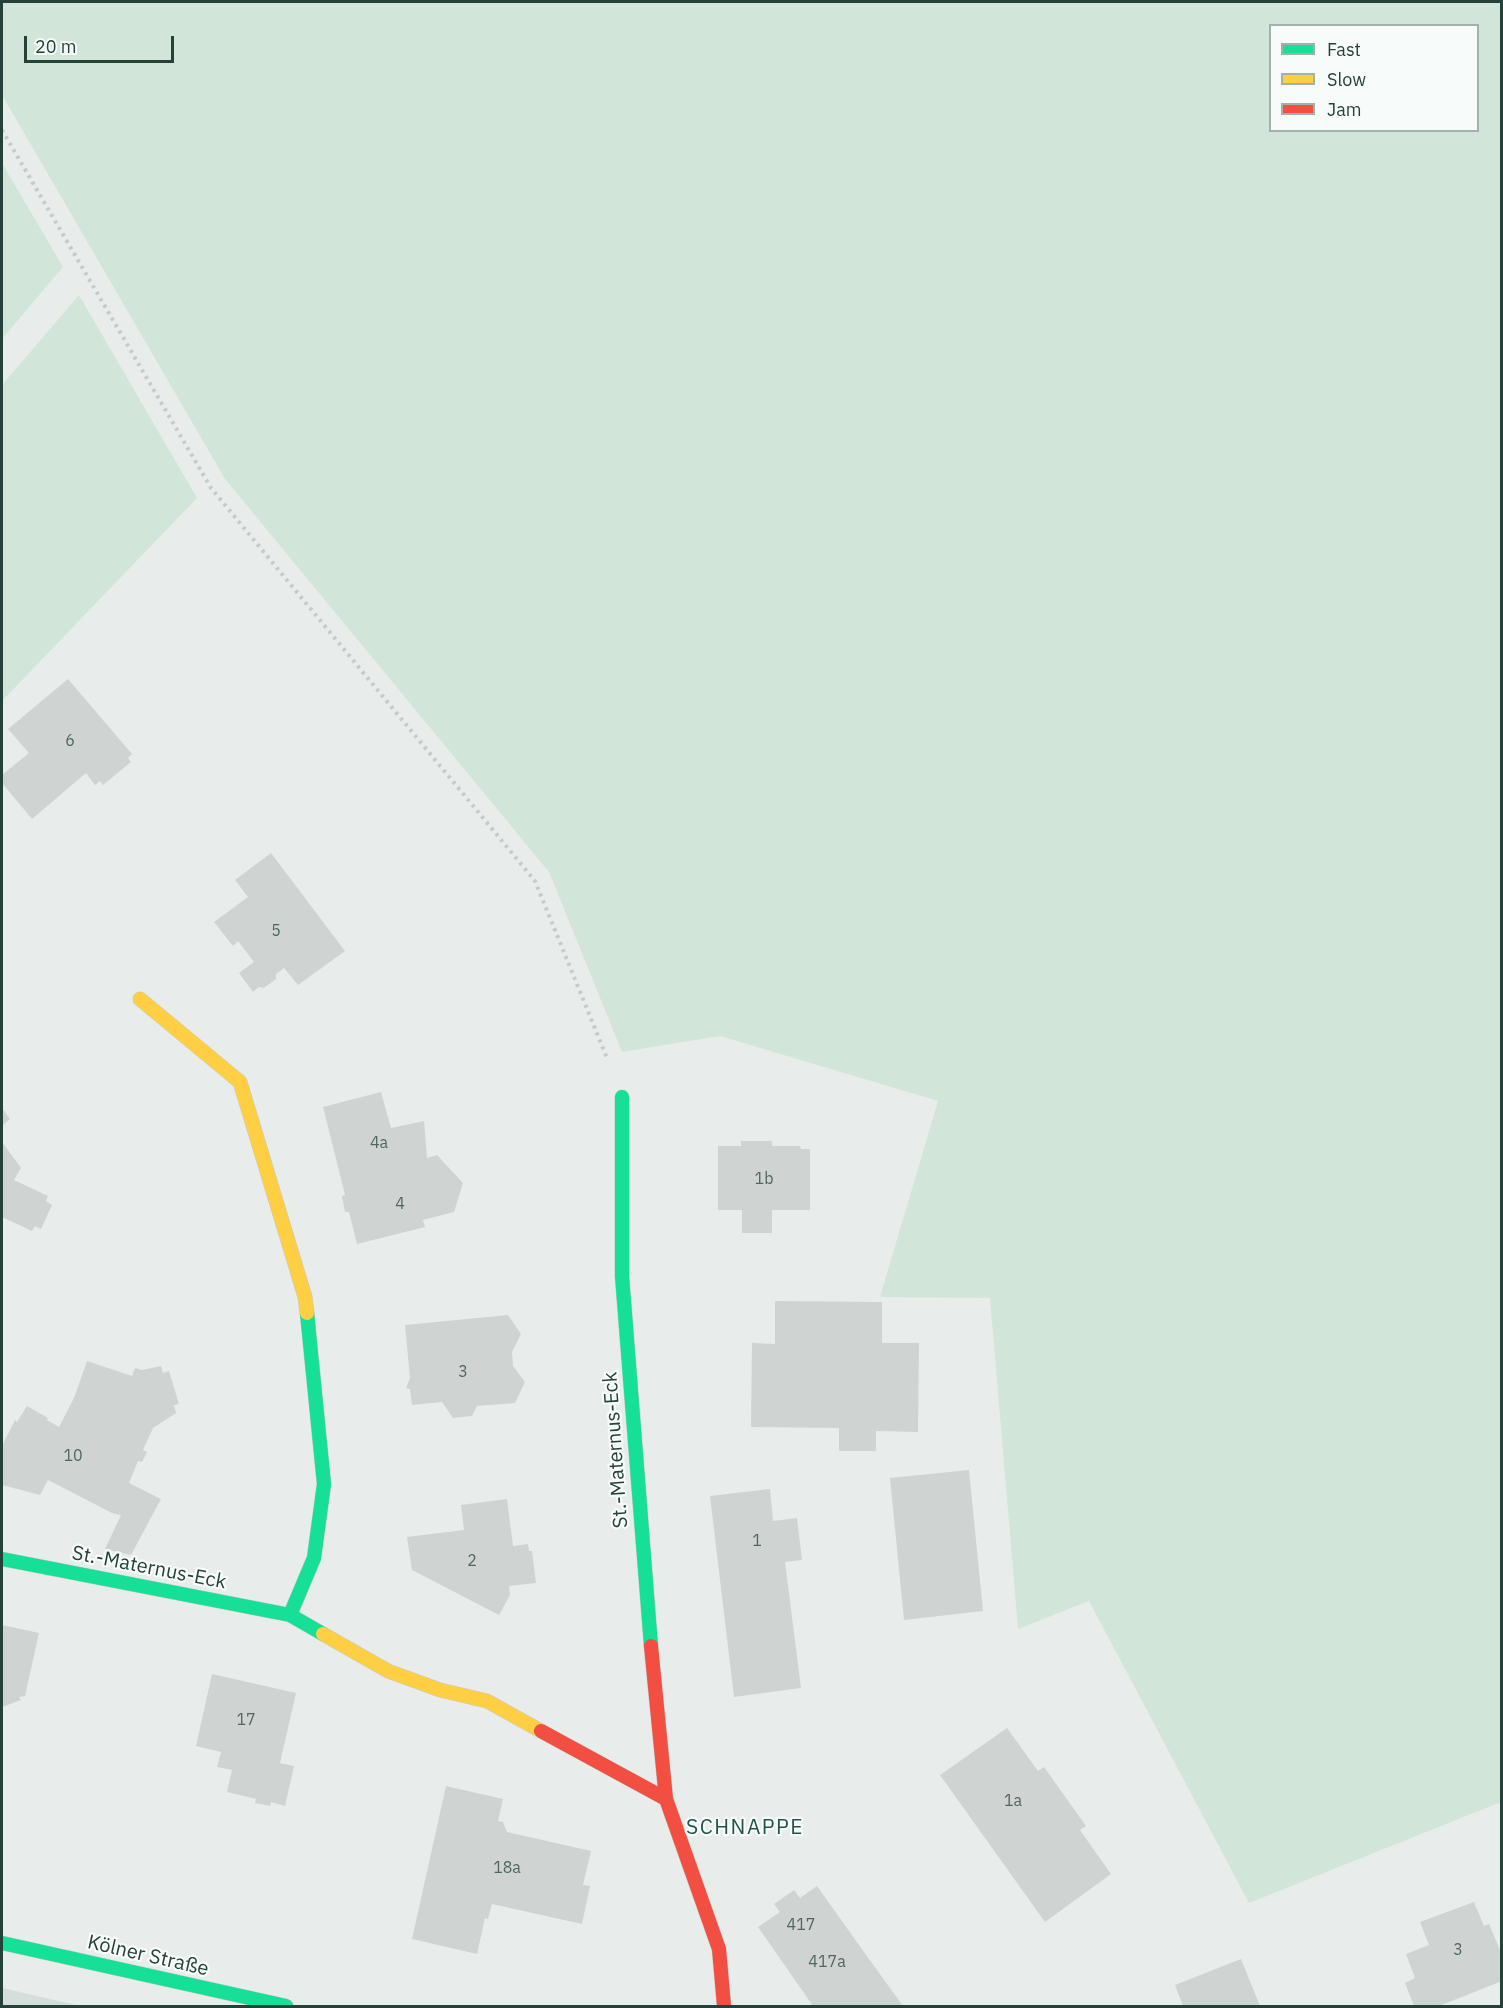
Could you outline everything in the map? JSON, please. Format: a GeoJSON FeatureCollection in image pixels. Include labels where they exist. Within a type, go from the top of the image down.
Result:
{"type":"FeatureCollection","features":[{"type":"Feature","properties":{"kind":"street"},"geometry":{"type":"LineString","coordinates":[[140,999],[240,1082],[305,1297],[324,1484],[314,1558],[290,1615]]}},
{"type":"Feature","properties":{"kind":"street","name":"St.-Maternus-Eck"},"geometry":{"type":"LineString","coordinates":[[622,1097],[622,1276],[653,1671],[666,1798],[719,1949],[724,2007]]}},
{"type":"Feature","properties":{"kind":"street","name":"St.-Maternus-Eck"},"geometry":{"type":"LineString","coordinates":[[2,1559],[290,1615],[388,1671],[440,1690],[487,1701],[666,1798]]}},
{"type":"Feature","properties":{"kind":"street","name":"Kölner Straße"},"geometry":{"type":"LineString","coordinates":[[2,1943],[286,2007]]}},
{"type":"Feature","properties":{"kind":"path"},"geometry":{"type":"LineString","coordinates":[[2,130],[211,488],[535,881],[622,1097]]}},
{"type":"Feature","properties":{"kind":"shaded area"},"geometry":{"type":"Polygon","coordinates":[[[2,1988],[81,2006],[2,2006],[2,1988]]]}},
{"type":"Feature","properties":{"kind":"green space"},"geometry":{"type":"Polygon","coordinates":[[[2,2],[1501,2],[1501,1802],[1249,1903],[1089,1601],[1018,1629],[990,1298],[880,1297],[938,1101],[720,1036],[622,1052],[549,872],[225,479],[2,95],[2,2]]]}},
{"type":"Feature","properties":{"kind":"green space"},"geometry":{"type":"Polygon","coordinates":[[[2,163],[63,267],[2,339],[2,163]]]}},
{"type":"Feature","properties":{"kind":"green space"},"geometry":{"type":"Polygon","coordinates":[[[79,295],[197,498],[2,701],[2,385],[79,295]]]}},
{"type":"Feature","properties":{"kind":"building"},"geometry":{"type":"Polygon","coordinates":[[[68,679],[132,754],[128,758],[131,762],[103,785],[100,781],[95,785],[86,773],[32,819],[2,783],[2,775],[29,753],[8,729],[68,679]]]}},
{"type":"Feature","properties":{"kind":"building"},"geometry":{"type":"Polygon","coordinates":[[[271,853],[345,951],[298,985],[284,968],[276,974],[276,979],[264,988],[259,987],[253,992],[239,973],[254,962],[238,941],[233,946],[214,922],[248,897],[235,880],[271,853]]]}},
{"type":"Feature","properties":{"kind":"building"},"geometry":{"type":"Polygon","coordinates":[[[381,1092],[391,1128],[424,1121],[427,1158],[437,1155],[463,1183],[454,1212],[423,1220],[425,1227],[357,1244],[349,1212],[345,1212],[342,1196],[345,1195],[323,1107],[381,1092]]]}},
{"type":"Feature","properties":{"kind":"building"},"geometry":{"type":"Polygon","coordinates":[[[2,1108],[10,1119],[2,1126],[2,1108]]]}},
{"type":"Feature","properties":{"kind":"building"},"geometry":{"type":"Polygon","coordinates":[[[741,1141],[772,1141],[772,1146],[800,1146],[801,1149],[810,1149],[810,1210],[772,1210],[772,1233],[742,1233],[742,1210],[718,1210],[718,1146],[741,1146],[741,1141]]]}},
{"type":"Feature","properties":{"kind":"building"},"geometry":{"type":"Polygon","coordinates":[[[2,1142],[21,1168],[14,1180],[48,1196],[46,1201],[52,1205],[41,1229],[35,1226],[32,1231],[2,1217],[2,1142]]]}},
{"type":"Feature","properties":{"kind":"building"},"geometry":{"type":"Polygon","coordinates":[[[775,1301],[882,1302],[882,1343],[919,1343],[918,1432],[876,1431],[876,1451],[839,1451],[839,1428],[751,1427],[752,1343],[775,1344],[775,1301]]]}},
{"type":"Feature","properties":{"kind":"building"},"geometry":{"type":"Polygon","coordinates":[[[508,1315],[521,1334],[512,1352],[513,1366],[525,1382],[515,1403],[477,1406],[472,1416],[453,1418],[442,1402],[412,1405],[410,1389],[406,1388],[410,1378],[405,1325],[508,1315]]]}},
{"type":"Feature","properties":{"kind":"building"},"geometry":{"type":"Polygon","coordinates":[[[87,1361],[132,1376],[135,1368],[142,1370],[161,1366],[163,1373],[169,1371],[179,1404],[174,1405],[176,1413],[153,1428],[143,1450],[147,1452],[142,1462],[138,1461],[129,1483],[161,1499],[131,1555],[105,1549],[121,1515],[112,1513],[48,1480],[40,1495],[2,1485],[2,1446],[15,1420],[17,1422],[27,1406],[59,1427],[74,1398],[87,1361]]]}},
{"type":"Feature","properties":{"kind":"building"},"geometry":{"type":"Polygon","coordinates":[[[969,1470],[983,1611],[904,1620],[890,1478],[969,1470]]]}},
{"type":"Feature","properties":{"kind":"building"},"geometry":{"type":"Polygon","coordinates":[[[770,1489],[773,1521],[797,1518],[802,1560],[785,1562],[801,1688],[734,1697],[710,1496],[770,1489]]]}},
{"type":"Feature","properties":{"kind":"building"},"geometry":{"type":"Polygon","coordinates":[[[507,1499],[513,1546],[528,1544],[529,1551],[532,1551],[536,1583],[509,1586],[510,1595],[499,1615],[412,1570],[407,1537],[464,1530],[461,1505],[507,1499]]]}},
{"type":"Feature","properties":{"kind":"building"},"geometry":{"type":"Polygon","coordinates":[[[2,1625],[39,1633],[25,1696],[19,1697],[21,1700],[2,1707],[2,1625]]]}},
{"type":"Feature","properties":{"kind":"building"},"geometry":{"type":"Polygon","coordinates":[[[212,1674],[296,1693],[280,1763],[294,1766],[285,1806],[271,1802],[270,1806],[255,1803],[256,1799],[227,1792],[232,1770],[217,1767],[221,1752],[196,1746],[212,1674]]]}},
{"type":"Feature","properties":{"kind":"building"},"geometry":{"type":"Polygon","coordinates":[[[1007,1728],[1038,1771],[1044,1767],[1086,1826],[1080,1830],[1111,1874],[1045,1922],[940,1775],[1007,1728]]]}},
{"type":"Feature","properties":{"kind":"building"},"geometry":{"type":"Polygon","coordinates":[[[446,1786],[503,1799],[498,1821],[503,1822],[507,1832],[591,1851],[583,1885],[590,1886],[582,1924],[492,1904],[488,1919],[485,1918],[477,1954],[412,1939],[446,1786]]]}},
{"type":"Feature","properties":{"kind":"building"},"geometry":{"type":"Polygon","coordinates":[[[817,1886],[903,2006],[813,2006],[758,1927],[780,1912],[774,1904],[794,1890],[800,1898],[817,1886]]]}},
{"type":"Feature","properties":{"kind":"building"},"geometry":{"type":"Polygon","coordinates":[[[1474,1902],[1484,1926],[1489,1924],[1502,1955],[1502,1981],[1439,2006],[1414,2006],[1405,1983],[1415,1978],[1406,1954],[1429,1945],[1420,1922],[1474,1902]]]}},
{"type":"Feature","properties":{"kind":"building"},"geometry":{"type":"Polygon","coordinates":[[[1241,1959],[1260,2006],[1183,2006],[1175,1985],[1241,1959]]]}},
{"type":"Feature","properties":{"kind":"traffic: fast"},"geometry":{"type":"LineString","coordinates":[[622,1097],[622,1276],[651,1646]]}},
{"type":"Feature","properties":{"kind":"traffic: fast"},"geometry":{"type":"LineString","coordinates":[[290,1615],[314,1558],[324,1484],[307,1313]]}},
{"type":"Feature","properties":{"kind":"traffic: fast"},"geometry":{"type":"LineString","coordinates":[[2,1559],[290,1615],[323,1634]]}},
{"type":"Feature","properties":{"kind":"traffic: fast"},"geometry":{"type":"LineString","coordinates":[[2,1943],[286,2006]]}},
{"type":"Feature","properties":{"kind":"traffic: slow"},"geometry":{"type":"LineString","coordinates":[[140,999],[240,1082],[305,1297],[307,1313]]}},
{"type":"Feature","properties":{"kind":"traffic: slow"},"geometry":{"type":"LineString","coordinates":[[323,1634],[388,1671],[440,1690],[487,1701],[541,1731]]}},
{"type":"Feature","properties":{"kind":"traffic: jam"},"geometry":{"type":"LineString","coordinates":[[651,1646],[666,1799],[719,1949],[724,2006]]}},
{"type":"Feature","properties":{"kind":"traffic: jam"},"geometry":{"type":"LineString","coordinates":[[541,1731],[666,1799]]}},
{"type":"Feature","properties":{"kind":"district","name":"SCHNAPPE"},"geometry":{"type":"Point","coordinates":[745,1828]}}]}
